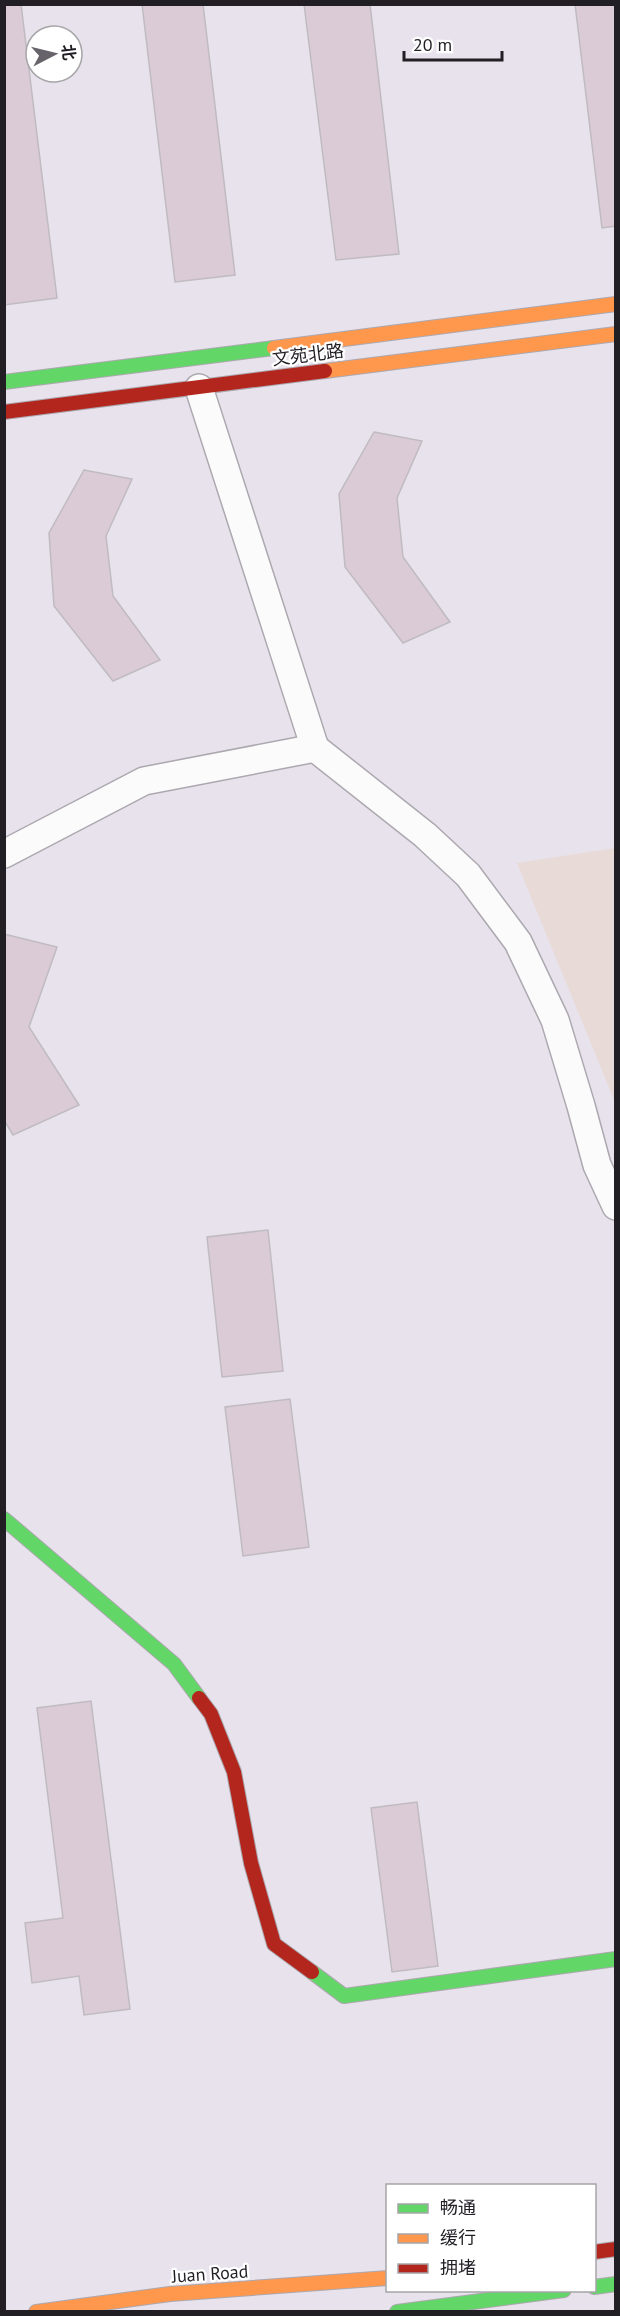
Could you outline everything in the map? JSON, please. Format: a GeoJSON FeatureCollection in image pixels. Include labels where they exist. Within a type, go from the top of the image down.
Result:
{"type":"FeatureCollection","features":[{"type":"Feature","properties":{"kind":"street","name":"文苑北路"},"geometry":{"type":"LineString","coordinates":[[4,382],[615,304]]}},
{"type":"Feature","properties":{"kind":"street","name":"文苑北路"},"geometry":{"type":"LineString","coordinates":[[4,412],[615,334]]}},
{"type":"Feature","properties":{"kind":"street"},"geometry":{"type":"LineString","coordinates":[[199,388],[315,748],[425,834],[468,875],[518,942],[555,1020],[582,1106],[597,1165],[615,1206]]}},
{"type":"Feature","properties":{"kind":"street"},"geometry":{"type":"LineString","coordinates":[[4,854],[144,781],[315,748]]}},
{"type":"Feature","properties":{"kind":"street"},"geometry":{"type":"LineString","coordinates":[[4,1519],[174,1664],[211,1714],[234,1772],[251,1863],[274,1944],[344,1996],[615,1959]]}},
{"type":"Feature","properties":{"kind":"street"},"geometry":{"type":"LineString","coordinates":[[596,2252],[615,2250]]}},
{"type":"Feature","properties":{"kind":"street","name":"Juan Road"},"geometry":{"type":"LineString","coordinates":[[36,2312],[170,2294],[386,2278]]}},
{"type":"Feature","properties":{"kind":"street"},"geometry":{"type":"LineString","coordinates":[[596,2287],[615,2284]]}},
{"type":"Feature","properties":{"kind":"street"},"geometry":{"type":"LineString","coordinates":[[397,2312],[549,2292]]}},
{"type":"Feature","properties":{"kind":"shaded area"},"geometry":{"type":"Polygon","coordinates":[[[616,848],[615,1102],[517,863],[616,848]]]}},
{"type":"Feature","properties":{"kind":"building"},"geometry":{"type":"Polygon","coordinates":[[[4,4],[21,4],[24,28],[24,84],[31,84],[57,298],[4,305],[4,4]]]}},
{"type":"Feature","properties":{"kind":"building"},"geometry":{"type":"Polygon","coordinates":[[[142,4],[203,4],[235,275],[175,282],[142,4]]]}},
{"type":"Feature","properties":{"kind":"building"},"geometry":{"type":"Polygon","coordinates":[[[304,4],[370,4],[399,254],[336,260],[304,4]]]}},
{"type":"Feature","properties":{"kind":"building"},"geometry":{"type":"Polygon","coordinates":[[[575,4],[616,4],[616,226],[602,228],[575,4]]]}},
{"type":"Feature","properties":{"kind":"building"},"geometry":{"type":"Polygon","coordinates":[[[374,432],[422,441],[397,498],[403,557],[450,622],[403,643],[345,567],[339,494],[374,432]]]}},
{"type":"Feature","properties":{"kind":"building"},"geometry":{"type":"Polygon","coordinates":[[[84,470],[132,479],[106,536],[113,596],[160,660],[113,681],[54,606],[49,533],[84,470]]]}},
{"type":"Feature","properties":{"kind":"building"},"geometry":{"type":"Polygon","coordinates":[[[4,934],[57,947],[29,1027],[79,1105],[13,1135],[4,1120],[4,934]]]}},
{"type":"Feature","properties":{"kind":"building"},"geometry":{"type":"Polygon","coordinates":[[[268,1230],[283,1371],[222,1377],[207,1237],[268,1230]]]}},
{"type":"Feature","properties":{"kind":"building"},"geometry":{"type":"Polygon","coordinates":[[[290,1399],[309,1547],[243,1556],[225,1407],[290,1399]]]}},
{"type":"Feature","properties":{"kind":"building"},"geometry":{"type":"Polygon","coordinates":[[[91,1701],[130,2009],[84,2015],[79,1976],[32,1983],[25,1923],[63,1918],[37,1708],[91,1701]]]}},
{"type":"Feature","properties":{"kind":"building"},"geometry":{"type":"Polygon","coordinates":[[[417,1802],[438,1966],[392,1972],[371,1808],[417,1802]]]}},
{"type":"Feature","properties":{"kind":"traffic: fast"},"geometry":{"type":"LineString","coordinates":[[4,382],[274,348]]}},
{"type":"Feature","properties":{"kind":"traffic: fast"},"geometry":{"type":"LineString","coordinates":[[4,1519],[174,1664],[199,1698]]}},
{"type":"Feature","properties":{"kind":"traffic: fast"},"geometry":{"type":"LineString","coordinates":[[312,1972],[344,1996],[616,1959]]}},
{"type":"Feature","properties":{"kind":"traffic: fast"},"geometry":{"type":"LineString","coordinates":[[596,2287],[616,2284]]}},
{"type":"Feature","properties":{"kind":"traffic: fast"},"geometry":{"type":"LineString","coordinates":[[397,2312],[549,2292]]}},
{"type":"Feature","properties":{"kind":"traffic: slow"},"geometry":{"type":"LineString","coordinates":[[274,348],[616,304]]}},
{"type":"Feature","properties":{"kind":"traffic: slow"},"geometry":{"type":"LineString","coordinates":[[325,371],[616,334]]}},
{"type":"Feature","properties":{"kind":"traffic: slow"},"geometry":{"type":"LineString","coordinates":[[36,2312],[170,2294],[386,2278]]}},
{"type":"Feature","properties":{"kind":"traffic: jam"},"geometry":{"type":"LineString","coordinates":[[4,412],[325,371]]}},
{"type":"Feature","properties":{"kind":"traffic: jam"},"geometry":{"type":"LineString","coordinates":[[199,1698],[211,1714],[234,1772],[251,1863],[274,1944],[312,1972]]}},
{"type":"Feature","properties":{"kind":"traffic: jam"},"geometry":{"type":"LineString","coordinates":[[596,2252],[616,2249]]}}]}
